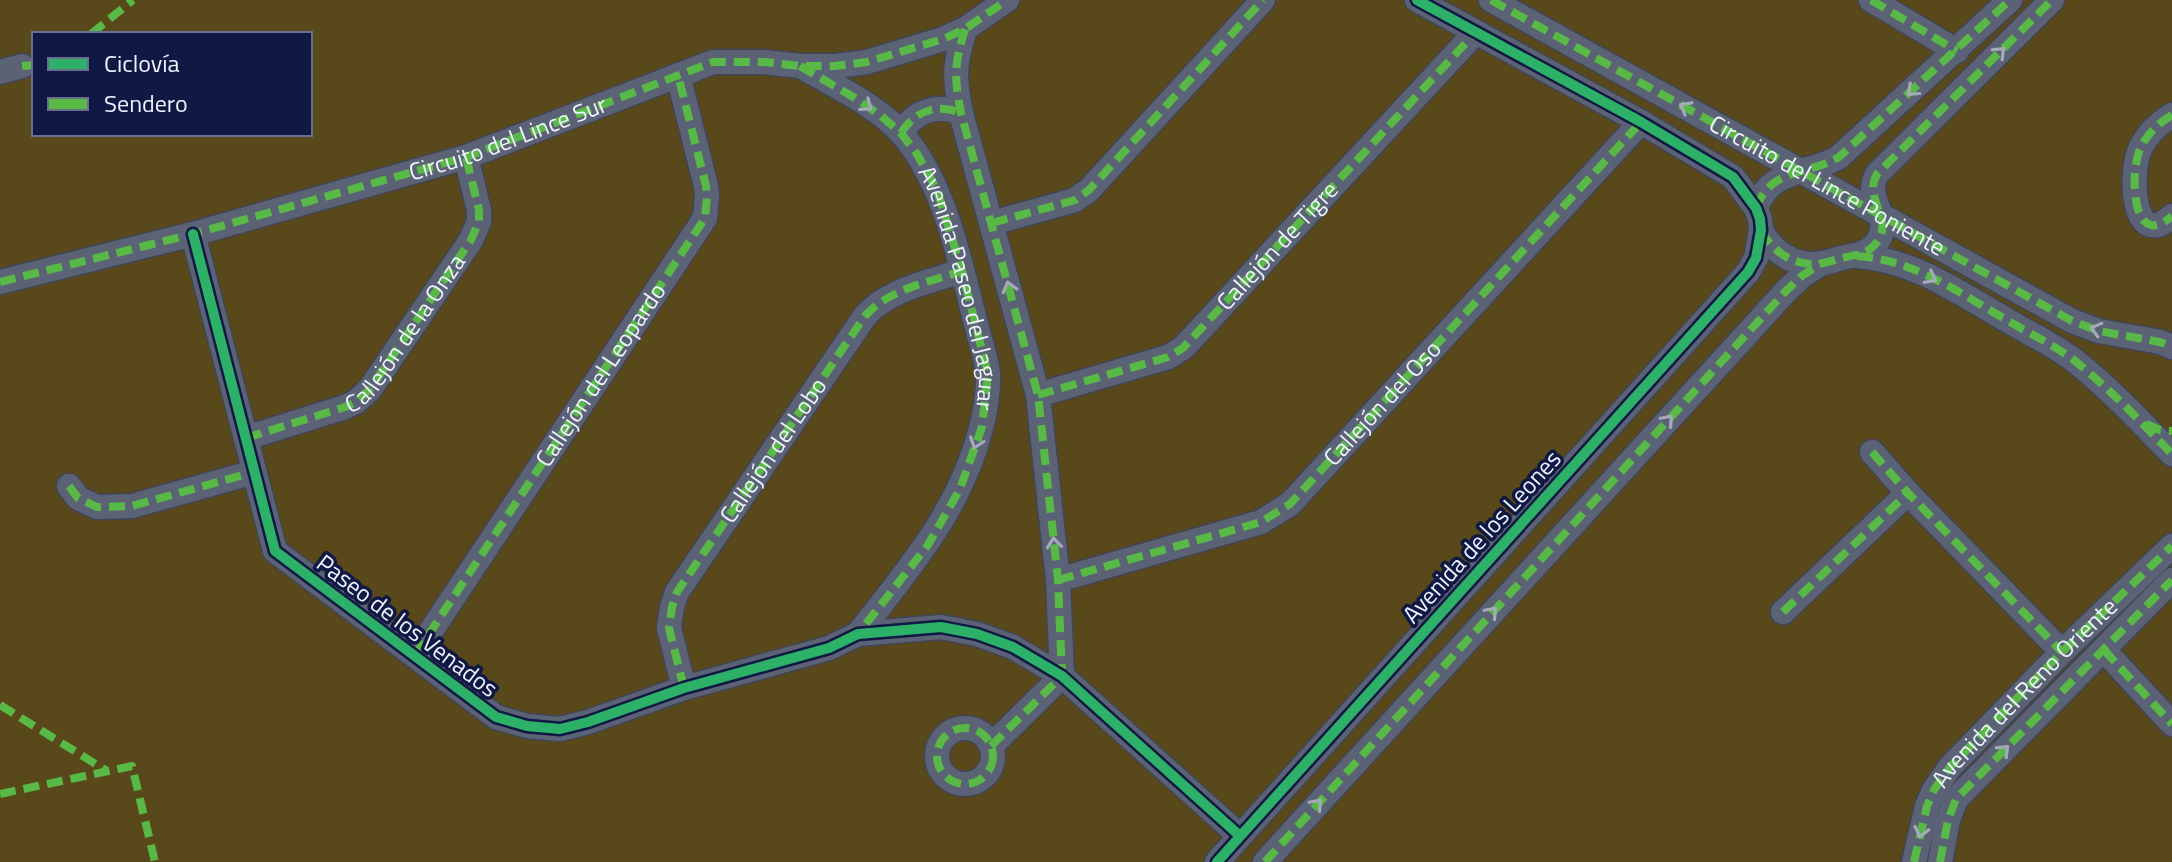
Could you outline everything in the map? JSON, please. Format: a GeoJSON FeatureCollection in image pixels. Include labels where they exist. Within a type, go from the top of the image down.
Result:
{"type":"FeatureCollection","features":[{"type":"Feature","properties":{"kind":"street","name":"Circuito del Lince Sur"},"geometry":{"type":"LineString","coordinates":[[0,282],[193,234],[466,157],[713,62],[835,66],[867,62],[943,39],[965,29],[1007,0]]}},
{"type":"Feature","properties":{"kind":"street"},"geometry":{"type":"LineString","coordinates":[[992,223],[1075,200],[1089,190],[1263,0]]}},
{"type":"Feature","properties":{"kind":"street","name":"Circuito del Lince Poniente"},"geometry":{"type":"LineString","coordinates":[[1417,0],[1641,122],[1733,177],[1771,246],[1785,257],[1803,263],[1822,263]]}},
{"type":"Feature","properties":{"kind":"street","name":"Circuito del Lince Poniente"},"geometry":{"type":"LineString","coordinates":[[1491,0],[2072,321],[2099,331],[2165,339]]}},
{"type":"Feature","properties":{"kind":"street"},"geometry":{"type":"LineString","coordinates":[[1871,0],[1957,51]]}},
{"type":"Feature","properties":{"kind":"street","name":"Avenida de los Leones"},"geometry":{"type":"LineString","coordinates":[[1217,862],[1748,272],[1756,258],[1759,199],[1771,184],[1785,175],[1827,165],[1839,157],[2010,0]]}},
{"type":"Feature","properties":{"kind":"street"},"geometry":{"type":"LineString","coordinates":[[1265,862],[1786,291],[1822,263],[1857,256],[1872,248],[1882,229],[1872,190],[1877,174],[2052,0]]}},
{"type":"Feature","properties":{"kind":"street"},"geometry":{"type":"LineString","coordinates":[[965,29],[955,79],[961,113],[1038,395],[1058,580],[1062,676],[991,746]]}},
{"type":"Feature","properties":{"kind":"street","name":"Callejón de Tigre"},"geometry":{"type":"LineString","coordinates":[[1038,395],[1168,357],[1183,348],[1476,32]]}},
{"type":"Feature","properties":{"kind":"street","name":"Avenida Paseo del Jaguar"},"geometry":{"type":"LineString","coordinates":[[800,66],[880,115],[901,133],[917,154],[937,190],[962,271],[988,374],[982,427],[960,489],[928,545],[858,634]]}},
{"type":"Feature","properties":{"kind":"street","name":"Callejón del Leopardo"},"geometry":{"type":"LineString","coordinates":[[415,655],[705,218],[706,186],[678,75]]}},
{"type":"Feature","properties":{"kind":"street"},"geometry":{"type":"LineString","coordinates":[[901,133],[912,120],[926,111],[944,109],[961,113]]}},
{"type":"Feature","properties":{"kind":"street"},"geometry":{"type":"LineString","coordinates":[[2172,115],[2151,132],[2141,146],[2133,183],[2137,207],[2144,221],[2154,226],[2160,225],[2172,216]]}},
{"type":"Feature","properties":{"kind":"street","name":"Callejón del Oso"},"geometry":{"type":"LineString","coordinates":[[1058,580],[1261,522],[1279,513],[1641,122]]}},
{"type":"Feature","properties":{"kind":"street","name":"Callejón de la Onza"},"geometry":{"type":"LineString","coordinates":[[246,438],[345,407],[370,389],[471,240],[479,221],[466,157]]}},
{"type":"Feature","properties":{"kind":"street","name":"Paseo de los Venados"},"geometry":{"type":"LineString","coordinates":[[193,234],[275,551],[496,717],[517,724],[560,729],[684,688],[829,648],[858,634],[941,627],[977,634],[1013,647],[1062,676],[1240,836]]}},
{"type":"Feature","properties":{"kind":"street","name":"Circuito del Lince Poniente"},"geometry":{"type":"LineString","coordinates":[[1857,256],[1879,257],[1927,275],[2072,358],[2172,454]]}},
{"type":"Feature","properties":{"kind":"street","name":"Callejón del Lobo"},"geometry":{"type":"LineString","coordinates":[[684,688],[669,628],[677,592],[865,316],[893,295],[962,271]]}},
{"type":"Feature","properties":{"kind":"street"},"geometry":{"type":"LineString","coordinates":[[2136,417],[2151,427],[2172,431]]}},
{"type":"Feature","properties":{"kind":"street"},"geometry":{"type":"LineString","coordinates":[[1872,452],[2062,652]]}},
{"type":"Feature","properties":{"kind":"street"},"geometry":{"type":"LineString","coordinates":[[69,486],[78,498],[97,507],[132,506],[254,472]]}},
{"type":"Feature","properties":{"kind":"street"},"geometry":{"type":"LineString","coordinates":[[1783,612],[1908,493]]}},
{"type":"Feature","properties":{"kind":"street","name":"Avenida del Reno Oriente"},"geometry":{"type":"LineString","coordinates":[[1914,862],[1927,806],[1942,777],[2062,652],[2172,546]]}},
{"type":"Feature","properties":{"kind":"street","name":"Avenida del Reno Oriente"},"geometry":{"type":"LineString","coordinates":[[1940,862],[1948,820],[1956,799],[2172,580]]}},
{"type":"Feature","properties":{"kind":"street"},"geometry":{"type":"LineString","coordinates":[[2104,650],[2172,724]]}},
{"type":"Feature","properties":{"kind":"shaded area"},"geometry":{"type":"Polygon","coordinates":[[[0,0],[2172,0],[2172,862],[0,862],[0,0]]]}},
{"type":"Feature","properties":{"kind":"marked path"},"geometry":{"type":"LineString","coordinates":[[93,32],[133,0]]}},
{"type":"Feature","properties":{"kind":"marked path"},"geometry":{"type":"LineString","coordinates":[[0,282],[193,234],[466,157],[713,62],[800,66],[867,62],[943,39],[965,29],[1007,0]]}},
{"type":"Feature","properties":{"kind":"marked path"},"geometry":{"type":"LineString","coordinates":[[992,223],[1075,200],[1089,190],[1263,0]]}},
{"type":"Feature","properties":{"kind":"marked path"},"geometry":{"type":"LineString","coordinates":[[1491,0],[2072,321],[2099,331],[2172,347]]}},
{"type":"Feature","properties":{"kind":"marked path"},"geometry":{"type":"LineString","coordinates":[[1871,0],[1957,51]]}},
{"type":"Feature","properties":{"kind":"marked path"},"geometry":{"type":"LineString","coordinates":[[1756,208],[1771,185],[1780,179],[1839,157],[2010,0]]}},
{"type":"Feature","properties":{"kind":"marked path"},"geometry":{"type":"LineString","coordinates":[[1761,230],[1779,252],[1804,263],[1828,262],[1871,248],[1882,230],[1873,191],[1877,174],[2052,0]]}},
{"type":"Feature","properties":{"kind":"marked path"},"geometry":{"type":"LineString","coordinates":[[965,29],[956,71],[961,113],[1038,395],[1058,580],[1062,676]]}},
{"type":"Feature","properties":{"kind":"marked path"},"geometry":{"type":"LineString","coordinates":[[1038,395],[1168,357],[1183,348],[1476,32]]}},
{"type":"Feature","properties":{"kind":"marked path"},"geometry":{"type":"LineString","coordinates":[[22,66],[32,65]]}},
{"type":"Feature","properties":{"kind":"marked path"},"geometry":{"type":"LineString","coordinates":[[800,66],[880,115],[901,133],[917,154],[937,190],[962,271],[988,374],[982,427],[960,489],[928,545],[858,634]]}},
{"type":"Feature","properties":{"kind":"marked path"},"geometry":{"type":"LineString","coordinates":[[415,655],[705,218],[706,186],[678,75]]}},
{"type":"Feature","properties":{"kind":"marked path"},"geometry":{"type":"LineString","coordinates":[[901,133],[913,119],[927,111],[943,109],[961,113]]}},
{"type":"Feature","properties":{"kind":"marked path"},"geometry":{"type":"LineString","coordinates":[[2172,115],[2147,137],[2137,158],[2135,173],[2141,216],[2148,224],[2158,225],[2172,216]]}},
{"type":"Feature","properties":{"kind":"marked path"},"geometry":{"type":"LineString","coordinates":[[1058,580],[1261,522],[1290,504],[1641,122]]}},
{"type":"Feature","properties":{"kind":"marked path"},"geometry":{"type":"LineString","coordinates":[[246,438],[345,407],[370,389],[471,240],[479,221],[466,157]]}},
{"type":"Feature","properties":{"kind":"marked path"},"geometry":{"type":"LineString","coordinates":[[1857,256],[1899,264],[1919,272],[2060,350],[2101,383],[2172,454]]}},
{"type":"Feature","properties":{"kind":"marked path"},"geometry":{"type":"LineString","coordinates":[[1265,862],[1786,291],[1822,263]]}},
{"type":"Feature","properties":{"kind":"marked path"},"geometry":{"type":"LineString","coordinates":[[684,688],[669,628],[677,592],[865,316],[898,293],[962,271]]}},
{"type":"Feature","properties":{"kind":"marked path"},"geometry":{"type":"LineString","coordinates":[[2146,424],[2172,431]]}},
{"type":"Feature","properties":{"kind":"marked path"},"geometry":{"type":"LineString","coordinates":[[1872,452],[2062,652]]}},
{"type":"Feature","properties":{"kind":"marked path"},"geometry":{"type":"LineString","coordinates":[[69,486],[78,498],[97,507],[132,506],[254,472]]}},
{"type":"Feature","properties":{"kind":"marked path"},"geometry":{"type":"LineString","coordinates":[[1783,612],[1908,493]]}},
{"type":"Feature","properties":{"kind":"marked path"},"geometry":{"type":"LineString","coordinates":[[1914,862],[1927,806],[1950,767],[2062,652],[2172,546]]}},
{"type":"Feature","properties":{"kind":"marked path"},"geometry":{"type":"LineString","coordinates":[[1940,862],[1948,820],[1956,799],[2172,580]]}},
{"type":"Feature","properties":{"kind":"marked path"},"geometry":{"type":"LineString","coordinates":[[2104,650],[2172,724]]}},
{"type":"Feature","properties":{"kind":"marked path"},"geometry":{"type":"LineString","coordinates":[[991,746],[1062,676]]}},
{"type":"Feature","properties":{"kind":"marked path"},"geometry":{"type":"LineString","coordinates":[[0,705],[107,771]]}},
{"type":"Feature","properties":{"kind":"marked path"},"geometry":{"type":"LineString","coordinates":[[965,728],[985,736],[993,756],[985,776],[965,784],[945,776],[937,756],[945,736],[965,728]]}},
{"type":"Feature","properties":{"kind":"marked path"},"geometry":{"type":"LineString","coordinates":[[0,794],[132,766],[155,862]]}},
{"type":"Feature","properties":{"kind":"cycle path"},"geometry":{"type":"LineString","coordinates":[[1217,862],[1748,272],[1756,258],[1760,219],[1756,208],[1733,177],[1641,122],[1417,0]]}},
{"type":"Feature","properties":{"kind":"cycle path"},"geometry":{"type":"LineString","coordinates":[[193,234],[275,551],[496,717],[527,726],[560,729],[684,688],[829,648],[858,634],[941,627],[977,634],[1013,647],[1062,676],[1240,836]]}}]}
